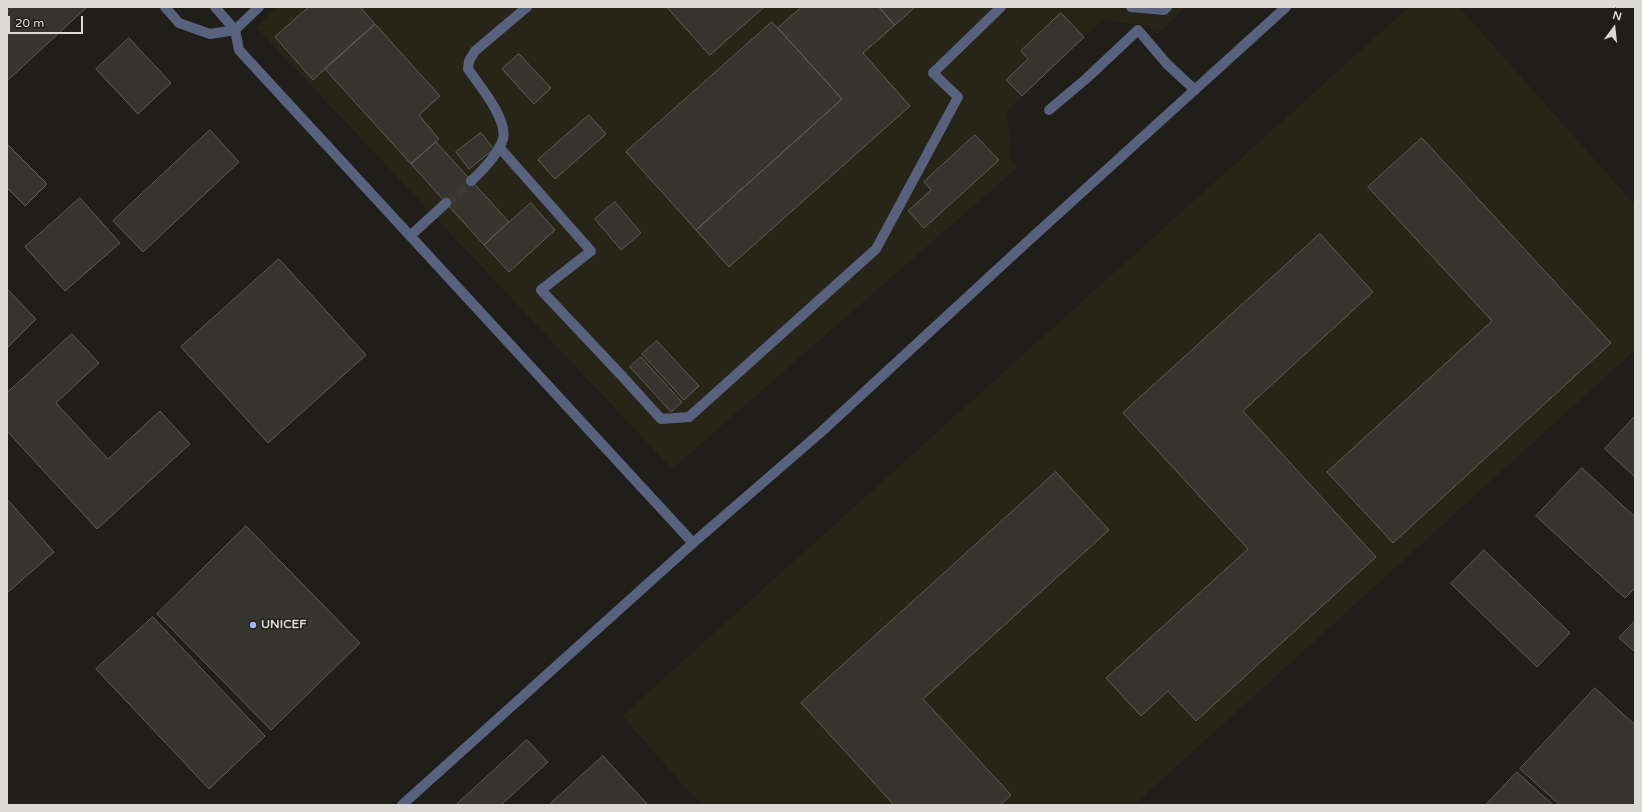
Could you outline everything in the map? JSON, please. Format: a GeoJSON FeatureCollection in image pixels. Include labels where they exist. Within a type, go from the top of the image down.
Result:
{"type":"FeatureCollection","features":[{"type":"Feature","properties":{"kind":"street"},"geometry":{"type":"LineString","coordinates":[[165,7],[179,23],[210,34],[235,30],[260,7]]}},
{"type":"Feature","properties":{"kind":"street"},"geometry":{"type":"LineString","coordinates":[[215,7],[235,30],[239,50],[693,543]]}},
{"type":"Feature","properties":{"kind":"street"},"geometry":{"type":"LineString","coordinates":[[471,181],[493,157],[503,139],[503,128],[497,112],[468,69],[468,61],[475,51],[526,7]]}},
{"type":"Feature","properties":{"kind":"street"},"geometry":{"type":"LineString","coordinates":[[499,147],[592,251],[542,290],[660,419],[689,418],[876,249],[958,97],[933,72],[1001,7]]}},
{"type":"Feature","properties":{"kind":"street"},"geometry":{"type":"LineString","coordinates":[[1131,7],[1164,10],[1167,7]]}},
{"type":"Feature","properties":{"kind":"street"},"geometry":{"type":"LineString","coordinates":[[402,805],[693,543],[820,434],[1026,243],[1286,7]]}},
{"type":"Feature","properties":{"kind":"street"},"geometry":{"type":"LineString","coordinates":[[1048,110],[1087,78],[1138,30],[1167,64],[1195,90]]}},
{"type":"Feature","properties":{"kind":"street"},"geometry":{"type":"LineString","coordinates":[[410,236],[446,203]]}},
{"type":"Feature","properties":{"kind":"shaded area"},"geometry":{"type":"Polygon","coordinates":[[[278,7],[1186,7],[1157,34],[1149,26],[1102,20],[1007,111],[1012,160],[1018,167],[672,469],[256,27],[278,7]]]}},
{"type":"Feature","properties":{"kind":"shaded area"},"geometry":{"type":"Polygon","coordinates":[[[1409,7],[1459,7],[1635,205],[1635,350],[1134,805],[701,805],[622,716],[1409,7]]]}},
{"type":"Feature","properties":{"kind":"building"},"geometry":{"type":"Polygon","coordinates":[[[12,7],[87,7],[7,81],[7,12],[12,7]]]}},
{"type":"Feature","properties":{"kind":"building"},"geometry":{"type":"Polygon","coordinates":[[[309,7],[360,7],[375,24],[313,80],[275,37],[309,7]]]}},
{"type":"Feature","properties":{"kind":"building"},"geometry":{"type":"Polygon","coordinates":[[[667,7],[764,7],[710,55],[667,7]]]}},
{"type":"Feature","properties":{"kind":"building"},"geometry":{"type":"Polygon","coordinates":[[[802,7],[879,7],[895,25],[863,53],[910,106],[729,267],[696,230],[842,99],[778,28],[802,7]]]}},
{"type":"Feature","properties":{"kind":"building"},"geometry":{"type":"Polygon","coordinates":[[[879,7],[915,7],[895,25],[879,7]]]}},
{"type":"Feature","properties":{"kind":"building"},"geometry":{"type":"Polygon","coordinates":[[[1061,13],[1084,37],[1022,96],[1006,80],[1028,59],[1021,51],[1061,13]]]}},
{"type":"Feature","properties":{"kind":"building"},"geometry":{"type":"Polygon","coordinates":[[[772,22],[842,99],[696,230],[626,152],[772,22]]]}},
{"type":"Feature","properties":{"kind":"building"},"geometry":{"type":"Polygon","coordinates":[[[375,24],[440,96],[419,115],[439,139],[411,164],[325,69],[375,24]]]}},
{"type":"Feature","properties":{"kind":"building"},"geometry":{"type":"Polygon","coordinates":[[[129,38],[171,83],[138,114],[96,69],[129,38]]]}},
{"type":"Feature","properties":{"kind":"building"},"geometry":{"type":"Polygon","coordinates":[[[519,54],[551,88],[534,104],[502,69],[519,54]]]}},
{"type":"Feature","properties":{"kind":"building"},"geometry":{"type":"Polygon","coordinates":[[[589,115],[606,134],[555,179],[538,160],[589,115]]]}},
{"type":"Feature","properties":{"kind":"building"},"geometry":{"type":"Polygon","coordinates":[[[210,130],[239,162],[143,252],[113,221],[210,130]]]}},
{"type":"Feature","properties":{"kind":"building"},"geometry":{"type":"Polygon","coordinates":[[[481,133],[494,149],[469,169],[456,152],[481,133]]]}},
{"type":"Feature","properties":{"kind":"building"},"geometry":{"type":"Polygon","coordinates":[[[975,135],[999,160],[924,228],[908,211],[931,190],[924,182],[975,135]]]}},
{"type":"Feature","properties":{"kind":"building"},"geometry":{"type":"Polygon","coordinates":[[[1422,138],[1611,343],[1393,543],[1327,472],[1492,321],[1368,187],[1422,138]]]}},
{"type":"Feature","properties":{"kind":"building"},"geometry":{"type":"Polygon","coordinates":[[[436,142],[509,222],[484,245],[411,164],[436,142]]]}},
{"type":"Feature","properties":{"kind":"building"},"geometry":{"type":"Polygon","coordinates":[[[7,144],[47,184],[25,206],[7,188],[7,144]]]}},
{"type":"Feature","properties":{"kind":"building"},"geometry":{"type":"Polygon","coordinates":[[[80,198],[120,243],[65,291],[25,247],[80,198]]]}},
{"type":"Feature","properties":{"kind":"building"},"geometry":{"type":"Polygon","coordinates":[[[615,202],[641,233],[621,250],[595,219],[615,202]]]}},
{"type":"Feature","properties":{"kind":"building"},"geometry":{"type":"Polygon","coordinates":[[[531,203],[555,230],[509,272],[484,245],[531,203]]]}},
{"type":"Feature","properties":{"kind":"building"},"geometry":{"type":"Polygon","coordinates":[[[1320,234],[1373,292],[1243,411],[1376,557],[1196,721],[1168,691],[1141,716],[1106,678],[1248,549],[1123,413],[1320,234]]]}},
{"type":"Feature","properties":{"kind":"building"},"geometry":{"type":"Polygon","coordinates":[[[279,259],[366,355],[268,443],[181,347],[279,259]]]}},
{"type":"Feature","properties":{"kind":"building"},"geometry":{"type":"Polygon","coordinates":[[[7,289],[36,319],[7,348],[7,289]]]}},
{"type":"Feature","properties":{"kind":"building"},"geometry":{"type":"Polygon","coordinates":[[[72,334],[99,363],[56,403],[108,459],[160,411],[190,444],[97,529],[7,431],[7,393],[72,334]]]}},
{"type":"Feature","properties":{"kind":"building"},"geometry":{"type":"Polygon","coordinates":[[[657,341],[699,386],[684,400],[642,354],[657,341]]]}},
{"type":"Feature","properties":{"kind":"building"},"geometry":{"type":"Polygon","coordinates":[[[641,357],[682,402],[671,412],[630,367],[641,357]]]}},
{"type":"Feature","properties":{"kind":"building"},"geometry":{"type":"Polygon","coordinates":[[[1635,416],[1635,477],[1605,449],[1635,416]]]}},
{"type":"Feature","properties":{"kind":"building"},"geometry":{"type":"Polygon","coordinates":[[[1582,468],[1635,517],[1635,588],[1625,598],[1536,516],[1582,468]]]}},
{"type":"Feature","properties":{"kind":"building"},"geometry":{"type":"Polygon","coordinates":[[[1056,472],[1109,530],[923,699],[1011,795],[1000,805],[894,805],[801,703],[1056,472]]]}},
{"type":"Feature","properties":{"kind":"building"},"geometry":{"type":"Polygon","coordinates":[[[7,499],[54,552],[7,593],[7,499]]]}},
{"type":"Feature","properties":{"kind":"building"},"geometry":{"type":"Polygon","coordinates":[[[246,526],[360,643],[271,730],[157,614],[246,526]]]}},
{"type":"Feature","properties":{"kind":"building"},"geometry":{"type":"Polygon","coordinates":[[[1484,550],[1570,633],[1537,667],[1451,584],[1484,550]]]}},
{"type":"Feature","properties":{"kind":"building"},"geometry":{"type":"Polygon","coordinates":[[[153,617],[265,736],[209,789],[96,669],[153,617]]]}},
{"type":"Feature","properties":{"kind":"building"},"geometry":{"type":"Polygon","coordinates":[[[1635,621],[1635,652],[1619,638],[1635,621]]]}},
{"type":"Feature","properties":{"kind":"building"},"geometry":{"type":"Polygon","coordinates":[[[1595,688],[1635,725],[1635,805],[1560,805],[1520,769],[1595,688]]]}},
{"type":"Feature","properties":{"kind":"building"},"geometry":{"type":"Polygon","coordinates":[[[527,740],[548,762],[501,805],[456,805],[527,740]]]}},
{"type":"Feature","properties":{"kind":"building"},"geometry":{"type":"Polygon","coordinates":[[[603,756],[648,805],[549,805],[603,756]]]}},
{"type":"Feature","properties":{"kind":"building"},"geometry":{"type":"Polygon","coordinates":[[[1517,772],[1553,805],[1486,805],[1517,772]]]}},
{"type":"Feature","properties":{"kind":"tunnel"},"geometry":{"type":"LineString","coordinates":[[446,203],[471,181]]}},
{"type":"Feature","properties":{"kind":"place","name":"UNICEF"},"geometry":{"type":"Point","coordinates":[253,625]}}]}
